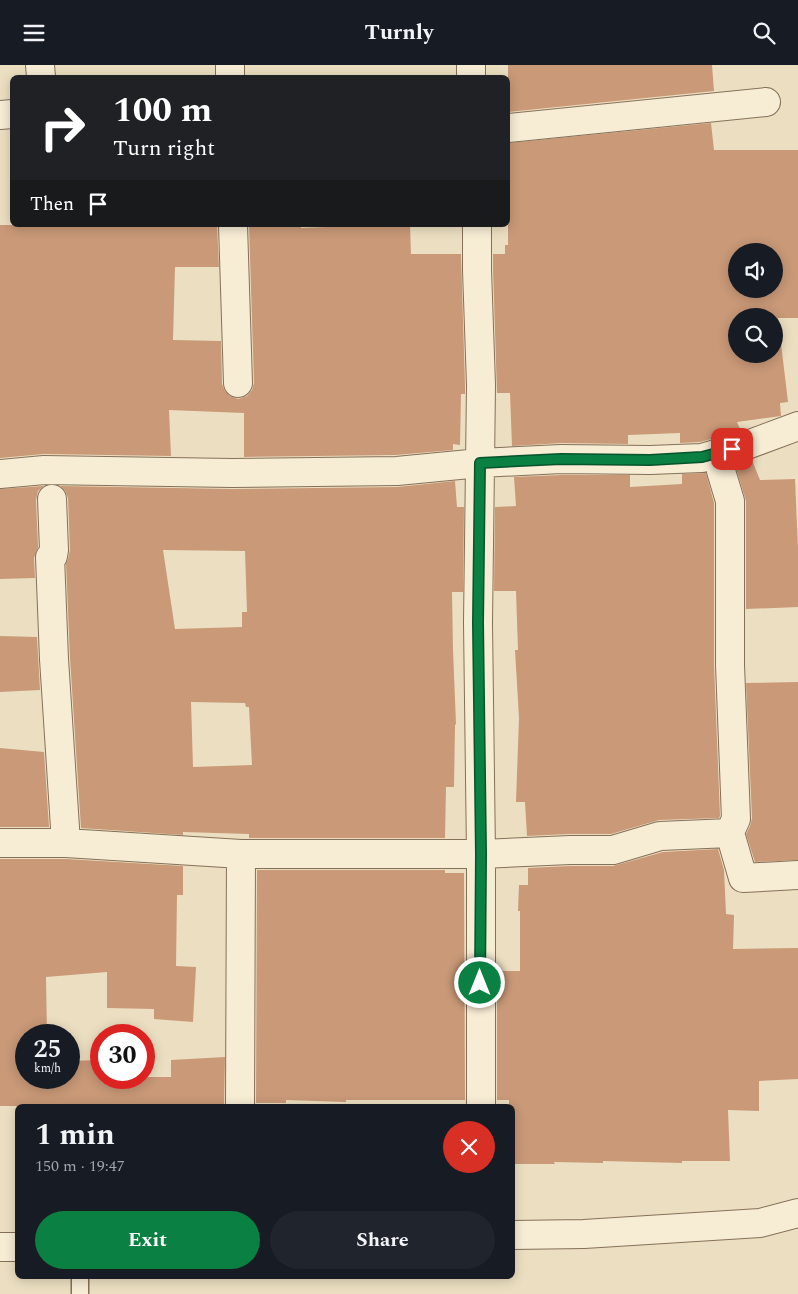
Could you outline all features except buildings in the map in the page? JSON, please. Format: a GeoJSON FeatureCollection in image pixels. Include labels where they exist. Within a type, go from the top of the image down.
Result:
{"type":"FeatureCollection","features":[{"type":"Feature","properties":{"kind":"street"},"geometry":{"type":"LineString","coordinates":[[510,128],[766,101]]}},
{"type":"Feature","properties":{"kind":"street"},"geometry":{"type":"LineString","coordinates":[[233,227],[238,383]]}},
{"type":"Feature","properties":{"kind":"street"},"geometry":{"type":"LineString","coordinates":[[477,227],[481,385],[478,623],[481,854],[481,1104]]}},
{"type":"Feature","properties":{"kind":"street"},"geometry":{"type":"LineString","coordinates":[[0,474],[44,470],[232,473],[397,471],[480,463],[561,459],[650,460],[702,457],[747,445],[798,426]]}},
{"type":"Feature","properties":{"kind":"street"},"geometry":{"type":"LineString","coordinates":[[721,471],[730,501],[730,665],[736,819],[729,834],[743,878],[798,875]]}},
{"type":"Feature","properties":{"kind":"street"},"geometry":{"type":"LineString","coordinates":[[52,499],[54,550],[53,557],[50,557],[54,659],[66,843]]}},
{"type":"Feature","properties":{"kind":"street"},"geometry":{"type":"LineString","coordinates":[[0,843],[66,843],[241,854],[481,854],[613,850],[660,836],[729,834]]}},
{"type":"Feature","properties":{"kind":"street"},"geometry":{"type":"LineString","coordinates":[[240,1104],[241,854]]}},
{"type":"Feature","properties":{"kind":"street"},"geometry":{"type":"LineString","coordinates":[[515,1235],[584,1234],[760,1223],[798,1213]]}},
{"type":"Feature","properties":{"kind":"street"},"geometry":{"type":"LineString","coordinates":[[0,1247],[15,1247]]}},
{"type":"Feature","properties":{"kind":"lane"},"geometry":{"type":"LineString","coordinates":[[80,1279],[80,1294]]}},
{"type":"Feature","properties":{"kind":"route"},"geometry":{"type":"LineString","coordinates":[[480,983],[481,854],[478,623],[480,463],[561,459],[650,460],[702,457],[732,449]]}}]}
